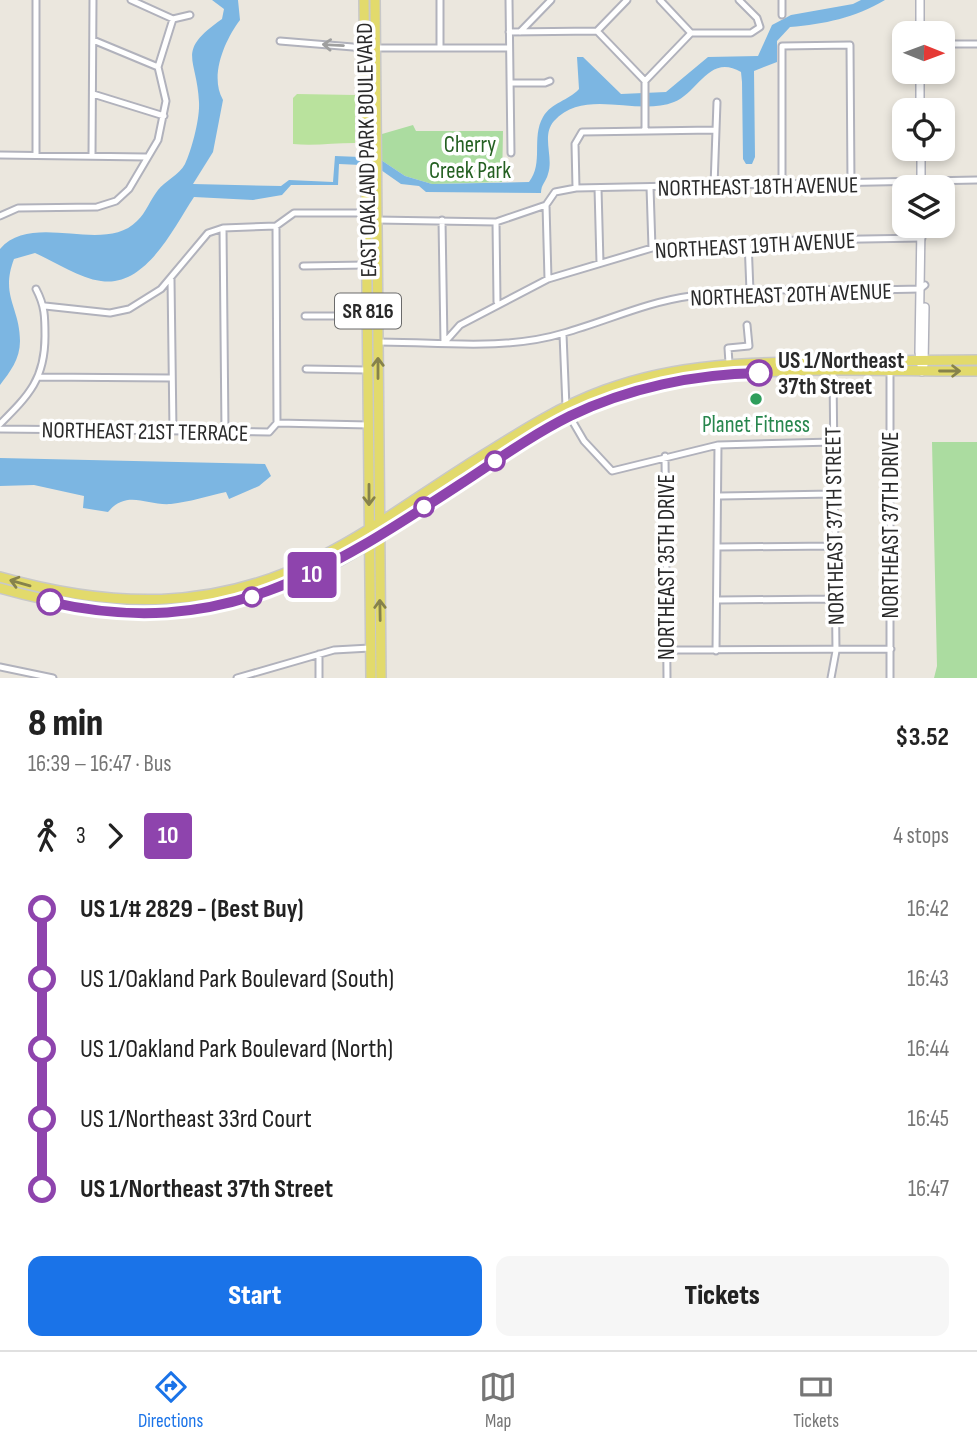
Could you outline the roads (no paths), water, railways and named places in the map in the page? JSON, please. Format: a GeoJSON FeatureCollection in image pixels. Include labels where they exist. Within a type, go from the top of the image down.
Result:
{"type":"FeatureCollection","features":[{"type":"Feature","properties":{"kind":"main road","name":"EAST OAKLAND PARK BOULEVARD"},"geometry":{"type":"LineString","coordinates":[[364,0],[365,37],[360,49],[367,213],[369,543],[376,648],[381,678]]}},
{"type":"Feature","properties":{"kind":"main road","name":"EAST OAKLAND PARK BOULEVARD"},"geometry":{"type":"LineString","coordinates":[[371,678],[376,648],[379,536],[375,0]]}},
{"type":"Feature","properties":{"kind":"main road"},"geometry":{"type":"LineString","coordinates":[[365,37],[376,54]]}},
{"type":"Feature","properties":{"kind":"main road"},"geometry":{"type":"LineString","coordinates":[[360,49],[376,54]]}},
{"type":"Feature","properties":{"kind":"main road"},"geometry":{"type":"LineString","coordinates":[[366,173],[376,178]]}},
{"type":"Feature","properties":{"kind":"main road"},"geometry":{"type":"LineString","coordinates":[[367,213],[376,219]]}},
{"type":"Feature","properties":{"kind":"main road"},"geometry":{"type":"LineString","coordinates":[[0,577],[88,598],[172,600],[255,583],[310,562],[369,528],[478,458],[632,380],[729,363],[977,360]]}},
{"type":"Feature","properties":{"kind":"main road"},"geometry":{"type":"LineString","coordinates":[[833,372],[845,361]]}},
{"type":"Feature","properties":{"kind":"main road"},"geometry":{"type":"LineString","coordinates":[[814,372],[827,362]]}},
{"type":"Feature","properties":{"kind":"main road"},"geometry":{"type":"LineString","coordinates":[[715,376],[719,368],[729,363]]}},
{"type":"Feature","properties":{"kind":"main road"},"geometry":{"type":"LineString","coordinates":[[0,588],[60,604],[156,612],[244,599],[296,582],[348,556],[568,412],[647,388],[715,376],[814,372],[977,371]]}},
{"type":"Feature","properties":{"kind":"main road"},"geometry":{"type":"LineString","coordinates":[[369,428],[379,439]]}},
{"type":"Feature","properties":{"kind":"main road"},"geometry":{"type":"LineString","coordinates":[[471,477],[472,468],[478,458]]}},
{"type":"Feature","properties":{"kind":"main road"},"geometry":{"type":"LineString","coordinates":[[447,493],[449,486],[462,477],[466,466]]}},
{"type":"Feature","properties":{"kind":"main road"},"geometry":{"type":"LineString","coordinates":[[348,556],[363,556],[370,563]]}},
{"type":"Feature","properties":{"kind":"main road"},"geometry":{"type":"LineString","coordinates":[[244,599],[253,593],[255,583]]}},
{"type":"Feature","properties":{"kind":"main road"},"geometry":{"type":"LineString","coordinates":[[60,604],[75,596]]}},
{"type":"Feature","properties":{"kind":"main road"},"geometry":{"type":"LineString","coordinates":[[74,606],[88,598]]}},
{"type":"Feature","properties":{"kind":"street"},"geometry":{"type":"LineString","coordinates":[[36,0],[36,155]]}},
{"type":"Feature","properties":{"kind":"street"},"geometry":{"type":"LineString","coordinates":[[92,155],[93,0]]}},
{"type":"Feature","properties":{"kind":"street"},"geometry":{"type":"LineString","coordinates":[[131,0],[173,19],[190,15]]}},
{"type":"Feature","properties":{"kind":"street"},"geometry":{"type":"LineString","coordinates":[[440,0],[440,48]]}},
{"type":"Feature","properties":{"kind":"street"},"geometry":{"type":"LineString","coordinates":[[509,0],[511,153]]}},
{"type":"Feature","properties":{"kind":"street"},"geometry":{"type":"LineString","coordinates":[[520,32],[551,0]]}},
{"type":"Feature","properties":{"kind":"street"},"geometry":{"type":"LineString","coordinates":[[509,32],[597,31],[627,0]]}},
{"type":"Feature","properties":{"kind":"street"},"geometry":{"type":"LineString","coordinates":[[660,0],[691,33]]}},
{"type":"Feature","properties":{"kind":"street"},"geometry":{"type":"LineString","coordinates":[[645,131],[645,81],[691,33],[751,33],[760,27],[757,18],[739,0]]}},
{"type":"Feature","properties":{"kind":"street"},"geometry":{"type":"LineString","coordinates":[[782,0],[782,15]]}},
{"type":"Feature","properties":{"kind":"street"},"geometry":{"type":"LineString","coordinates":[[920,0],[920,21]]}},
{"type":"Feature","properties":{"kind":"street"},"geometry":{"type":"LineString","coordinates":[[0,216],[18,208],[97,206],[116,201],[129,189],[158,140],[166,100],[158,67],[173,19]]}},
{"type":"Feature","properties":{"kind":"street"},"geometry":{"type":"LineString","coordinates":[[597,31],[645,81]]}},
{"type":"Feature","properties":{"kind":"street"},"geometry":{"type":"LineString","coordinates":[[93,40],[158,67]]}},
{"type":"Feature","properties":{"kind":"street"},"geometry":{"type":"LineString","coordinates":[[280,41],[360,49]]}},
{"type":"Feature","properties":{"kind":"street"},"geometry":{"type":"LineString","coordinates":[[956,44],[977,44]]}},
{"type":"Feature","properties":{"kind":"street"},"geometry":{"type":"LineString","coordinates":[[782,186],[782,46],[850,46],[851,185]]}},
{"type":"Feature","properties":{"kind":"street"},"geometry":{"type":"LineString","coordinates":[[376,54],[440,48],[509,48]]}},
{"type":"Feature","properties":{"kind":"street"},"geometry":{"type":"LineString","coordinates":[[510,83],[545,83],[550,80]]}},
{"type":"Feature","properties":{"kind":"street"},"geometry":{"type":"LineString","coordinates":[[93,94],[164,116]]}},
{"type":"Feature","properties":{"kind":"street"},"geometry":{"type":"LineString","coordinates":[[714,186],[716,102]]}},
{"type":"Feature","properties":{"kind":"street"},"geometry":{"type":"LineString","coordinates":[[576,188],[577,136],[582,132],[714,131]]}},
{"type":"Feature","properties":{"kind":"street"},"geometry":{"type":"LineString","coordinates":[[0,155],[146,157]]}},
{"type":"Feature","properties":{"kind":"street","name":"NORTHEAST 18TH AVENUE"},"geometry":{"type":"LineString","coordinates":[[955,180],[977,180]]}},
{"type":"Feature","properties":{"kind":"street","name":"NORTHEAST 18TH AVENUE"},"geometry":{"type":"LineString","coordinates":[[496,222],[546,205],[555,192],[576,188],[892,186]]}},
{"type":"Feature","properties":{"kind":"street"},"geometry":{"type":"LineString","coordinates":[[650,187],[652,248]]}},
{"type":"Feature","properties":{"kind":"street"},"geometry":{"type":"LineString","coordinates":[[598,188],[600,263]]}},
{"type":"Feature","properties":{"kind":"street"},"geometry":{"type":"LineString","coordinates":[[546,205],[548,279]]}},
{"type":"Feature","properties":{"kind":"street"},"geometry":{"type":"LineString","coordinates":[[45,306],[110,313],[129,309],[153,295],[171,279],[208,233],[223,228],[276,226],[294,213],[367,213]]}},
{"type":"Feature","properties":{"kind":"street"},"geometry":{"type":"LineString","coordinates":[[376,219],[496,222],[497,302]]}},
{"type":"Feature","properties":{"kind":"street"},"geometry":{"type":"LineString","coordinates":[[442,220],[444,343]]}},
{"type":"Feature","properties":{"kind":"street"},"geometry":{"type":"LineString","coordinates":[[276,226],[277,423]]}},
{"type":"Feature","properties":{"kind":"street"},"geometry":{"type":"LineString","coordinates":[[223,228],[225,431]]}},
{"type":"Feature","properties":{"kind":"street"},"geometry":{"type":"LineString","coordinates":[[922,238],[922,372]]}},
{"type":"Feature","properties":{"kind":"street","name":"NORTHEAST 19TH AVENUE"},"geometry":{"type":"LineString","coordinates":[[444,343],[460,325],[497,302],[548,279],[652,248],[748,241],[922,238]]}},
{"type":"Feature","properties":{"kind":"street"},"geometry":{"type":"LineString","coordinates":[[748,241],[750,291]]}},
{"type":"Feature","properties":{"kind":"street"},"geometry":{"type":"LineString","coordinates":[[303,266],[367,265]]}},
{"type":"Feature","properties":{"kind":"street"},"geometry":{"type":"LineString","coordinates":[[171,279],[173,431]]}},
{"type":"Feature","properties":{"kind":"street","name":"NORTHEAST 20TH AVENUE"},"geometry":{"type":"LineString","coordinates":[[368,342],[509,343],[562,334],[653,303],[690,296],[750,291],[923,287]]}},
{"type":"Feature","properties":{"kind":"street"},"geometry":{"type":"LineString","coordinates":[[0,424],[32,390],[39,377],[45,346],[45,306],[36,289]]}},
{"type":"Feature","properties":{"kind":"street"},"geometry":{"type":"LineString","coordinates":[[305,316],[368,316]]}},
{"type":"Feature","properties":{"kind":"street"},"geometry":{"type":"LineString","coordinates":[[729,363],[728,348],[748,346],[747,325]]}},
{"type":"Feature","properties":{"kind":"street"},"geometry":{"type":"LineString","coordinates":[[562,334],[568,412],[596,457],[608,469],[615,471],[665,456],[718,445],[832,442]]}},
{"type":"Feature","properties":{"kind":"street"},"geometry":{"type":"LineString","coordinates":[[306,369],[367,370]]}},
{"type":"Feature","properties":{"kind":"street","name":"NORTHEAST 37TH STREET"},"geometry":{"type":"LineString","coordinates":[[831,678],[836,651],[833,372]]}},
{"type":"Feature","properties":{"kind":"street","name":"NORTHEAST 37TH DRIVE"},"geometry":{"type":"LineString","coordinates":[[890,372],[890,678]]}},
{"type":"Feature","properties":{"kind":"street"},"geometry":{"type":"LineString","coordinates":[[39,377],[171,378]]}},
{"type":"Feature","properties":{"kind":"street","name":"NORTHEAST 21ST TERRACE"},"geometry":{"type":"LineString","coordinates":[[0,429],[269,432],[277,423],[369,428]]}},
{"type":"Feature","properties":{"kind":"street"},"geometry":{"type":"LineString","coordinates":[[716,651],[719,600],[718,445]]}},
{"type":"Feature","properties":{"kind":"street","name":"NORTHEAST 35TH DRIVE"},"geometry":{"type":"LineString","coordinates":[[665,456],[667,678]]}},
{"type":"Feature","properties":{"kind":"street"},"geometry":{"type":"LineString","coordinates":[[720,496],[833,494]]}},
{"type":"Feature","properties":{"kind":"street"},"geometry":{"type":"LineString","coordinates":[[719,547],[834,546]]}},
{"type":"Feature","properties":{"kind":"street"},"geometry":{"type":"LineString","coordinates":[[719,600],[835,599]]}},
{"type":"Feature","properties":{"kind":"street"},"geometry":{"type":"LineString","coordinates":[[237,678],[263,675],[318,654],[376,648]]}},
{"type":"Feature","properties":{"kind":"street"},"geometry":{"type":"LineString","coordinates":[[667,650],[891,649]]}},
{"type":"Feature","properties":{"kind":"street"},"geometry":{"type":"LineString","coordinates":[[318,654],[319,678]]}},
{"type":"Feature","properties":{"kind":"street"},"geometry":{"type":"LineString","coordinates":[[0,667],[53,678]]}},
{"type":"Feature","properties":{"kind":"water"},"geometry":{"type":"Polygon","coordinates":[[[212,0],[238,0],[240,20],[224,48],[218,69],[219,90],[223,100],[213,152],[193,184],[281,186],[289,180],[333,182],[335,156],[360,157],[361,165],[339,164],[338,185],[291,185],[282,195],[253,200],[194,197],[157,253],[132,275],[117,281],[84,277],[35,253],[14,259],[9,283],[19,329],[20,348],[14,365],[0,385],[0,249],[14,238],[31,233],[106,234],[123,230],[140,218],[158,190],[185,164],[190,150],[199,109],[192,56],[198,40],[222,19],[224,9],[212,0]]]}},
{"type":"Feature","properties":{"kind":"water"},"geometry":{"type":"Polygon","coordinates":[[[861,0],[885,0],[839,19],[790,27],[777,41],[777,62],[754,71],[755,157],[752,164],[746,164],[743,159],[741,72],[730,67],[720,67],[674,102],[644,107],[596,104],[567,111],[554,121],[548,133],[550,161],[541,193],[426,192],[419,186],[401,184],[381,170],[381,160],[405,176],[432,184],[529,182],[536,167],[538,133],[543,117],[551,108],[579,89],[577,57],[583,57],[621,94],[666,92],[708,57],[758,56],[772,25],[791,15],[853,4],[861,0]]]}},
{"type":"Feature","properties":{"kind":"water"},"geometry":{"type":"Polygon","coordinates":[[[0,458],[265,464],[271,476],[259,486],[229,499],[226,492],[171,504],[130,500],[122,501],[108,512],[83,508],[84,496],[34,485],[0,486],[0,458]]]}},
{"type":"Feature","properties":{"kind":"place","name":"US 1/Northeast 37th Street"},"geometry":{"type":"Point","coordinates":[759,373]}},
{"type":"Feature","properties":{"kind":"place","name":"Planet Fitness"},"geometry":{"type":"Point","coordinates":[756,399]}},
{"type":"Feature","properties":{"kind":"park label","name":"Cherry Creek Park"},"geometry":{"type":"Point","coordinates":[470,157]}}]}
